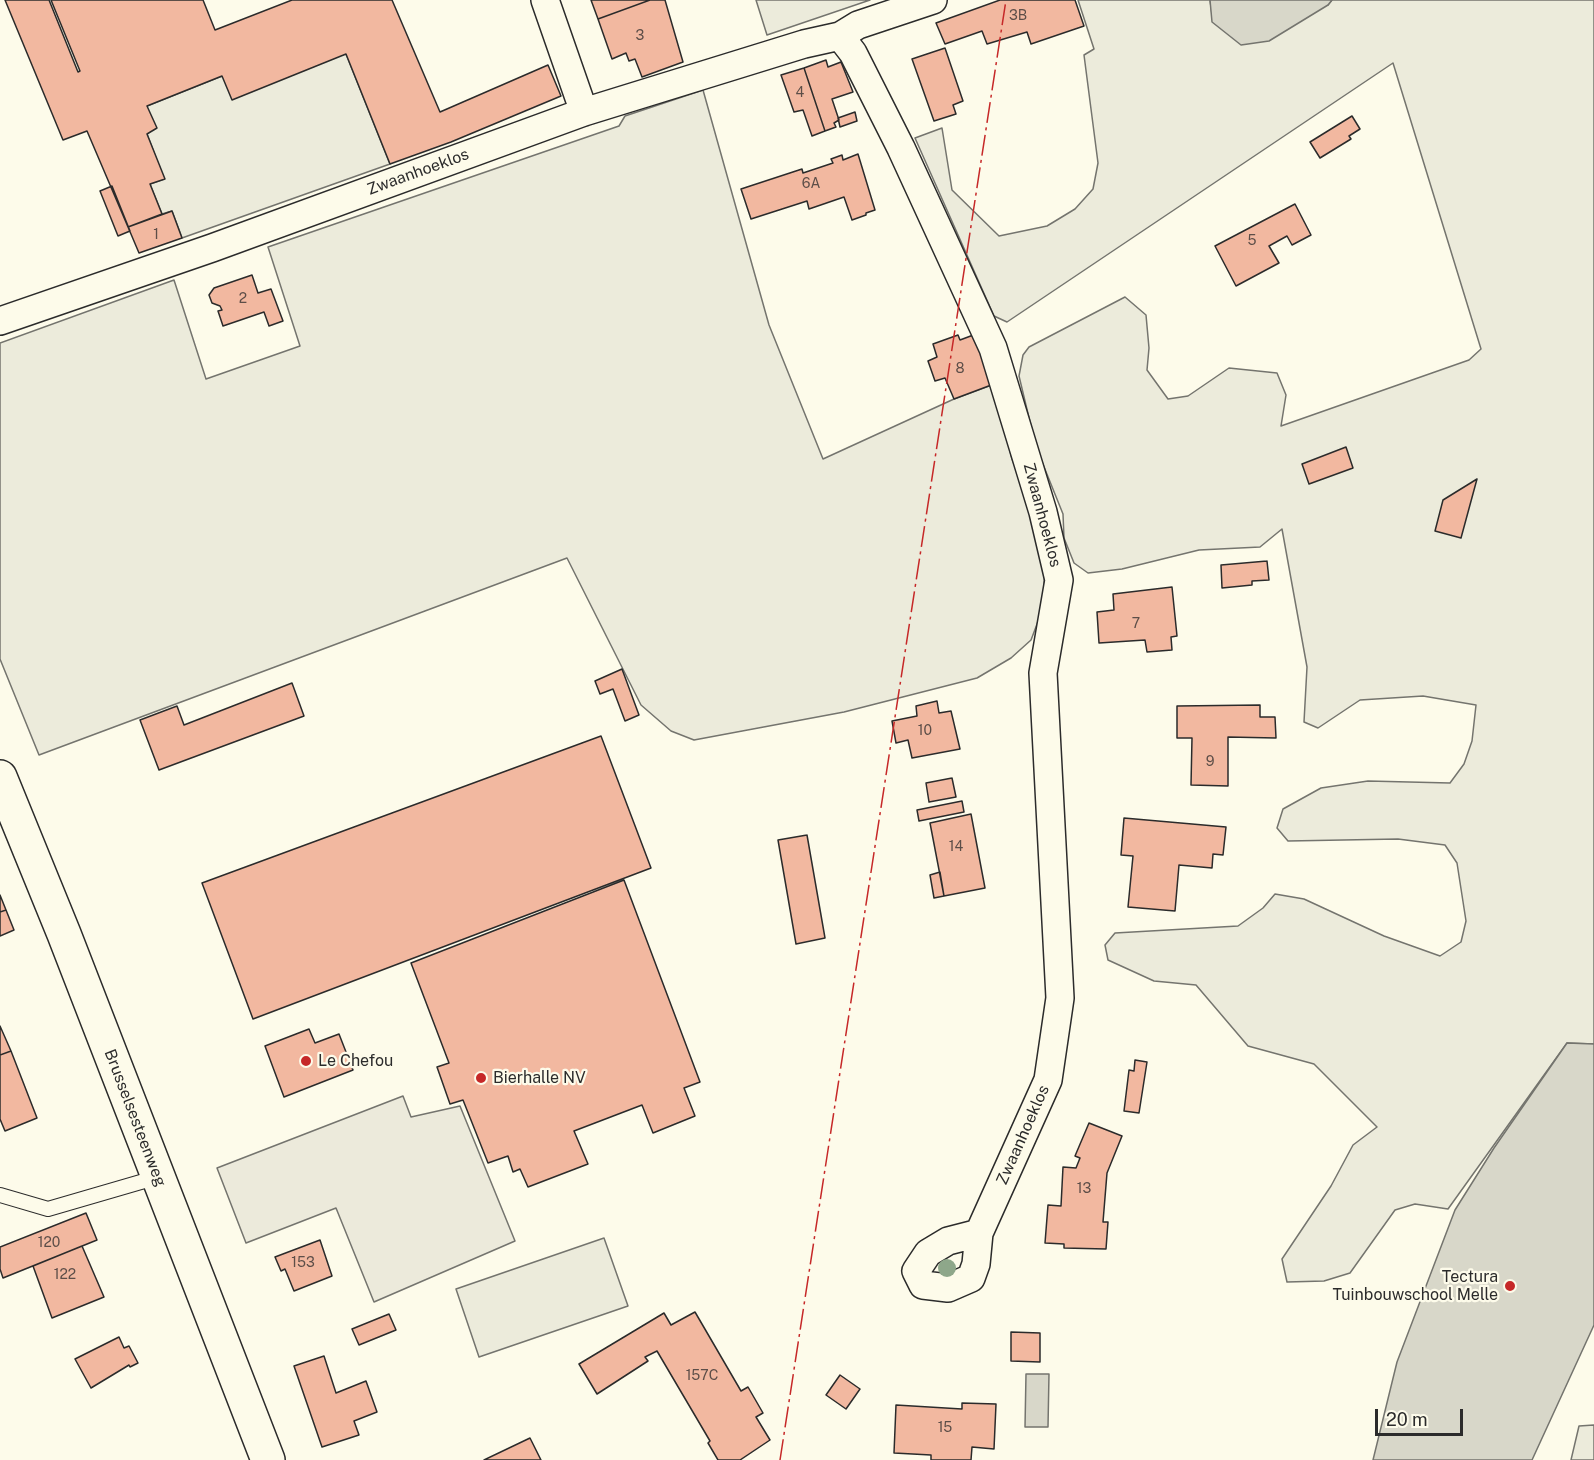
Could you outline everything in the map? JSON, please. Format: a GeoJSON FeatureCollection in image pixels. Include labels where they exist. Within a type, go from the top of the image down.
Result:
{"type":"FeatureCollection","features":[{"type":"Feature","properties":{"kind":"main road","name":"Brusselsesteenweg"},"geometry":{"type":"LineString","coordinates":[[0,777],[64,934],[268,1460]]}},
{"type":"Feature","properties":{"kind":"street"},"geometry":{"type":"LineString","coordinates":[[546,0],[584,112]]}},
{"type":"Feature","properties":{"kind":"street","name":"Zwaanhoeklos"},"geometry":{"type":"LineString","coordinates":[[0,321],[223,244],[584,112],[804,44],[840,36],[858,25],[933,0]]}},
{"type":"Feature","properties":{"kind":"street","name":"Zwaanhoeklos"},"geometry":{"type":"LineString","coordinates":[[840,36],[853,53],[901,148],[993,348],[1043,512],[1059,580],[1043,673],[1060,998],[1048,1080],[979,1233]]}},
{"type":"Feature","properties":{"kind":"lane"},"geometry":{"type":"LineString","coordinates":[[0,1194],[48,1209],[158,1177]]}},
{"type":"Feature","properties":{"kind":"shaded area"},"geometry":{"type":"Polygon","coordinates":[[[756,0],[870,0],[767,35],[756,0]]]}},
{"type":"Feature","properties":{"kind":"shaded area"},"geometry":{"type":"Polygon","coordinates":[[[1078,0],[1210,0],[1213,22],[1328,5],[1332,0],[1594,0],[1594,1044],[1567,1043],[1448,1209],[1415,1204],[1395,1210],[1350,1273],[1324,1281],[1287,1282],[1282,1259],[1331,1186],[1353,1145],[1377,1127],[1314,1064],[1248,1046],[1196,985],[1154,981],[1108,960],[1105,945],[1115,933],[1238,926],[1263,908],[1275,894],[1304,899],[1384,936],[1440,956],[1461,942],[1466,921],[1457,863],[1445,845],[1398,839],[1288,841],[1277,828],[1283,809],[1321,788],[1368,781],[1450,783],[1464,764],[1472,741],[1476,705],[1423,696],[1360,700],[1318,728],[1304,722],[1307,667],[1282,529],[1260,547],[1199,550],[1122,569],[1088,573],[1074,563],[1064,538],[1063,514],[1036,447],[1019,376],[1023,355],[1029,347],[1125,297],[1146,315],[1149,348],[1147,370],[1168,399],[1188,396],[1229,368],[1277,373],[1286,395],[1281,426],[1469,360],[1481,349],[1393,63],[1007,322],[994,316],[915,138],[942,128],[952,190],[999,236],[1047,226],[1075,209],[1093,189],[1098,163],[1084,55],[1094,49],[1078,0]]]}},
{"type":"Feature","properties":{"kind":"shaded area"},"geometry":{"type":"Polygon","coordinates":[[[1210,0],[1332,0],[1328,5],[1269,41],[1241,45],[1212,22],[1210,0]]]}},
{"type":"Feature","properties":{"kind":"shaded area"},"geometry":{"type":"Polygon","coordinates":[[[346,54],[390,164],[182,238],[172,211],[162,214],[150,184],[164,179],[147,134],[147,106],[222,76],[346,54]]]}},
{"type":"Feature","properties":{"kind":"shaded area"},"geometry":{"type":"Polygon","coordinates":[[[703,90],[769,325],[823,459],[954,399],[994,384],[1012,459],[1029,501],[1045,571],[1042,611],[1031,640],[1011,658],[977,678],[844,712],[694,740],[671,731],[641,705],[567,558],[39,755],[0,659],[0,343],[174,280],[206,379],[300,346],[268,247],[619,126],[625,116],[703,90]]]}},
{"type":"Feature","properties":{"kind":"shaded area","name":"Tectura Tuinbouwschool Melle"},"geometry":{"type":"Polygon","coordinates":[[[1567,1043],[1594,1044],[1594,1325],[1532,1460],[1373,1460],[1397,1362],[1455,1210],[1494,1148],[1567,1043]]]}},
{"type":"Feature","properties":{"kind":"shaded area"},"geometry":{"type":"Polygon","coordinates":[[[403,1096],[411,1117],[460,1106],[515,1241],[374,1302],[336,1208],[246,1243],[217,1168],[403,1096]]]}},
{"type":"Feature","properties":{"kind":"shaded area"},"geometry":{"type":"Polygon","coordinates":[[[604,1238],[628,1306],[479,1357],[456,1289],[604,1238]]]}},
{"type":"Feature","properties":{"kind":"shaded area"},"geometry":{"type":"Polygon","coordinates":[[[1026,1374],[1049,1374],[1048,1427],[1025,1427],[1026,1374]]]}},
{"type":"Feature","properties":{"kind":"shaded area"},"geometry":{"type":"Polygon","coordinates":[[[1594,1425],[1594,1460],[1571,1460],[1579,1426],[1594,1425]]]}},
{"type":"Feature","properties":{"kind":"building"},"geometry":{"type":"Polygon","coordinates":[[[5,0],[49,0],[78,72],[80,71],[51,0],[203,0],[215,30],[292,0],[392,0],[440,112],[548,65],[561,96],[451,142],[390,164],[346,54],[232,100],[222,76],[147,106],[157,128],[147,134],[165,179],[150,184],[162,214],[128,227],[87,131],[63,140],[5,0]]]}},
{"type":"Feature","properties":{"kind":"building"},"geometry":{"type":"Polygon","coordinates":[[[591,0],[650,0],[598,19],[591,0]]]}},
{"type":"Feature","properties":{"kind":"building"},"geometry":{"type":"Polygon","coordinates":[[[650,0],[665,0],[683,62],[642,77],[635,59],[629,61],[626,53],[612,59],[598,19],[650,0]]]}},
{"type":"Feature","properties":{"kind":"building"},"geometry":{"type":"Polygon","coordinates":[[[1000,0],[1075,0],[1084,26],[1031,44],[1027,32],[987,44],[982,31],[945,44],[936,23],[1000,0]]]}},
{"type":"Feature","properties":{"kind":"building"},"geometry":{"type":"Polygon","coordinates":[[[945,48],[963,101],[953,105],[956,114],[934,121],[912,59],[945,48]]]}},
{"type":"Feature","properties":{"kind":"building"},"geometry":{"type":"Polygon","coordinates":[[[826,60],[828,67],[841,62],[853,92],[832,99],[839,120],[834,123],[836,127],[825,131],[804,68],[826,60]]]}},
{"type":"Feature","properties":{"kind":"building"},"geometry":{"type":"Polygon","coordinates":[[[804,68],[825,131],[812,136],[803,110],[794,112],[781,75],[804,68]]]}},
{"type":"Feature","properties":{"kind":"building"},"geometry":{"type":"Polygon","coordinates":[[[855,112],[857,121],[840,127],[838,118],[855,112]]]}},
{"type":"Feature","properties":{"kind":"building"},"geometry":{"type":"Polygon","coordinates":[[[1352,116],[1360,129],[1349,136],[1351,139],[1320,158],[1310,142],[1352,116]]]}},
{"type":"Feature","properties":{"kind":"building"},"geometry":{"type":"Polygon","coordinates":[[[858,154],[875,210],[852,220],[844,197],[809,209],[807,201],[751,219],[741,189],[802,169],[803,173],[833,163],[831,159],[842,155],[843,160],[858,154]]]}},
{"type":"Feature","properties":{"kind":"building"},"geometry":{"type":"Polygon","coordinates":[[[112,186],[130,231],[118,236],[100,191],[112,186]]]}},
{"type":"Feature","properties":{"kind":"building"},"geometry":{"type":"Polygon","coordinates":[[[1295,204],[1311,235],[1292,245],[1287,236],[1269,246],[1279,263],[1236,286],[1215,246],[1295,204]]]}},
{"type":"Feature","properties":{"kind":"building"},"geometry":{"type":"Polygon","coordinates":[[[172,211],[182,238],[139,253],[128,227],[172,211]]]}},
{"type":"Feature","properties":{"kind":"building"},"geometry":{"type":"Polygon","coordinates":[[[252,275],[258,293],[271,289],[283,321],[269,326],[264,312],[223,326],[218,311],[222,310],[220,306],[212,303],[209,295],[214,288],[252,275]]]}},
{"type":"Feature","properties":{"kind":"building"},"geometry":{"type":"Polygon","coordinates":[[[976,334],[994,384],[954,399],[945,378],[935,381],[928,361],[937,357],[933,344],[958,335],[960,340],[976,334]]]}},
{"type":"Feature","properties":{"kind":"building"},"geometry":{"type":"Polygon","coordinates":[[[1346,447],[1353,468],[1309,484],[1302,464],[1346,447]]]}},
{"type":"Feature","properties":{"kind":"building"},"geometry":{"type":"Polygon","coordinates":[[[1477,479],[1461,538],[1435,531],[1443,500],[1477,479]]]}},
{"type":"Feature","properties":{"kind":"building"},"geometry":{"type":"Polygon","coordinates":[[[1267,561],[1269,580],[1252,581],[1252,585],[1222,588],[1221,565],[1267,561]]]}},
{"type":"Feature","properties":{"kind":"building"},"geometry":{"type":"Polygon","coordinates":[[[1172,587],[1177,636],[1171,637],[1172,650],[1147,652],[1145,640],[1099,643],[1097,612],[1114,610],[1113,594],[1172,587]]]}},
{"type":"Feature","properties":{"kind":"building"},"geometry":{"type":"Polygon","coordinates":[[[622,669],[639,715],[625,721],[613,689],[600,694],[595,681],[622,669]]]}},
{"type":"Feature","properties":{"kind":"building"},"geometry":{"type":"Polygon","coordinates":[[[292,683],[304,716],[159,770],[140,720],[177,706],[184,725],[292,683]]]}},
{"type":"Feature","properties":{"kind":"building"},"geometry":{"type":"Polygon","coordinates":[[[937,701],[939,713],[951,711],[960,749],[912,758],[908,740],[896,743],[892,721],[917,716],[916,706],[937,701]]]}},
{"type":"Feature","properties":{"kind":"building"},"geometry":{"type":"Polygon","coordinates":[[[1260,705],[1260,717],[1275,717],[1276,738],[1228,737],[1228,786],[1191,785],[1192,738],[1177,738],[1177,706],[1260,705]]]}},
{"type":"Feature","properties":{"kind":"building"},"geometry":{"type":"Polygon","coordinates":[[[601,736],[651,868],[253,1019],[202,883],[601,736]]]}},
{"type":"Feature","properties":{"kind":"building"},"geometry":{"type":"Polygon","coordinates":[[[952,778],[956,797],[929,802],[926,783],[952,778]]]}},
{"type":"Feature","properties":{"kind":"building"},"geometry":{"type":"Polygon","coordinates":[[[962,801],[964,812],[919,821],[917,810],[962,801]]]}},
{"type":"Feature","properties":{"kind":"building"},"geometry":{"type":"Polygon","coordinates":[[[971,814],[985,888],[944,896],[930,823],[971,814]]]}},
{"type":"Feature","properties":{"kind":"building"},"geometry":{"type":"Polygon","coordinates":[[[1124,818],[1226,827],[1223,855],[1213,854],[1212,868],[1179,865],[1175,911],[1128,907],[1133,856],[1121,855],[1124,818]]]}},
{"type":"Feature","properties":{"kind":"building"},"geometry":{"type":"Polygon","coordinates":[[[807,835],[825,938],[796,944],[778,840],[807,835]]]}},
{"type":"Feature","properties":{"kind":"building"},"geometry":{"type":"Polygon","coordinates":[[[940,872],[944,896],[934,898],[930,875],[940,872]]]}},
{"type":"Feature","properties":{"kind":"building"},"geometry":{"type":"Polygon","coordinates":[[[624,880],[700,1082],[684,1088],[695,1116],[653,1133],[642,1105],[574,1131],[588,1164],[528,1187],[520,1169],[513,1172],[508,1156],[488,1163],[463,1100],[450,1104],[437,1067],[449,1063],[411,963],[624,880]]]}},
{"type":"Feature","properties":{"kind":"building"},"geometry":{"type":"Polygon","coordinates":[[[0,895],[6,910],[0,912],[0,895]]]}},
{"type":"Feature","properties":{"kind":"building"},"geometry":{"type":"Polygon","coordinates":[[[6,910],[14,930],[0,936],[0,912],[6,910]]]}},
{"type":"Feature","properties":{"kind":"building"},"geometry":{"type":"Polygon","coordinates":[[[0,1026],[11,1051],[0,1055],[0,1026]]]}},
{"type":"Feature","properties":{"kind":"building"},"geometry":{"type":"Polygon","coordinates":[[[309,1029],[315,1043],[339,1034],[353,1070],[284,1097],[265,1046],[309,1029]]]}},
{"type":"Feature","properties":{"kind":"building"},"geometry":{"type":"Polygon","coordinates":[[[11,1051],[37,1118],[5,1131],[0,1119],[0,1055],[11,1051]]]}},
{"type":"Feature","properties":{"kind":"building"},"geometry":{"type":"Polygon","coordinates":[[[1135,1060],[1147,1062],[1139,1113],[1124,1111],[1129,1070],[1134,1071],[1135,1060]]]}},
{"type":"Feature","properties":{"kind":"building"},"geometry":{"type":"Polygon","coordinates":[[[1089,1123],[1122,1136],[1107,1173],[1103,1222],[1108,1222],[1106,1249],[1064,1248],[1064,1244],[1045,1243],[1048,1205],[1061,1206],[1063,1167],[1076,1168],[1080,1158],[1075,1156],[1089,1123]]]}},
{"type":"Feature","properties":{"kind":"building"},"geometry":{"type":"Polygon","coordinates":[[[86,1213],[97,1240],[3,1278],[0,1269],[0,1247],[86,1213]]]}},
{"type":"Feature","properties":{"kind":"building"},"geometry":{"type":"Polygon","coordinates":[[[320,1240],[332,1276],[294,1291],[285,1269],[281,1271],[275,1257],[320,1240]]]}},
{"type":"Feature","properties":{"kind":"building"},"geometry":{"type":"Polygon","coordinates":[[[82,1246],[104,1297],[52,1318],[33,1266],[82,1246]]]}},
{"type":"Feature","properties":{"kind":"building"},"geometry":{"type":"Polygon","coordinates":[[[695,1312],[741,1391],[748,1387],[763,1413],[756,1417],[770,1440],[740,1460],[718,1460],[708,1443],[710,1441],[657,1351],[645,1357],[648,1361],[597,1394],[579,1364],[664,1313],[671,1325],[695,1312]]]}},
{"type":"Feature","properties":{"kind":"building"},"geometry":{"type":"Polygon","coordinates":[[[389,1314],[396,1330],[359,1345],[352,1329],[389,1314]]]}},
{"type":"Feature","properties":{"kind":"building"},"geometry":{"type":"Polygon","coordinates":[[[1011,1332],[1040,1333],[1040,1362],[1011,1361],[1011,1332]]]}},
{"type":"Feature","properties":{"kind":"building"},"geometry":{"type":"Polygon","coordinates":[[[119,1337],[124,1348],[129,1346],[138,1363],[130,1367],[129,1365],[91,1388],[75,1359],[119,1337]]]}},
{"type":"Feature","properties":{"kind":"building"},"geometry":{"type":"Polygon","coordinates":[[[324,1356],[336,1393],[366,1381],[377,1412],[354,1421],[359,1435],[322,1447],[294,1366],[324,1356]]]}},
{"type":"Feature","properties":{"kind":"building"},"geometry":{"type":"Polygon","coordinates":[[[840,1375],[860,1389],[846,1409],[826,1395],[840,1375]]]}},
{"type":"Feature","properties":{"kind":"building"},"geometry":{"type":"Polygon","coordinates":[[[962,1403],[996,1404],[994,1449],[972,1447],[971,1460],[931,1460],[931,1455],[894,1453],[896,1405],[962,1409],[962,1403]]]}},
{"type":"Feature","properties":{"kind":"building"},"geometry":{"type":"Polygon","coordinates":[[[530,1438],[541,1460],[484,1460],[530,1438]]]}},
{"type":"Feature","properties":{"kind":"power"},"geometry":{"type":"LineString","coordinates":[[780,1460],[1006,0]]}},
{"type":"Feature","properties":{"kind":"place","name":"Le Chefou"},"geometry":{"type":"Point","coordinates":[306,1061]}},
{"type":"Feature","properties":{"kind":"place","name":"Bierhalle NV"},"geometry":{"type":"Point","coordinates":[481,1078]}},
{"type":"Feature","properties":{"kind":"place","name":"Tectura Tuinbouwschool Melle"},"geometry":{"type":"Point","coordinates":[1510,1286]}}]}
